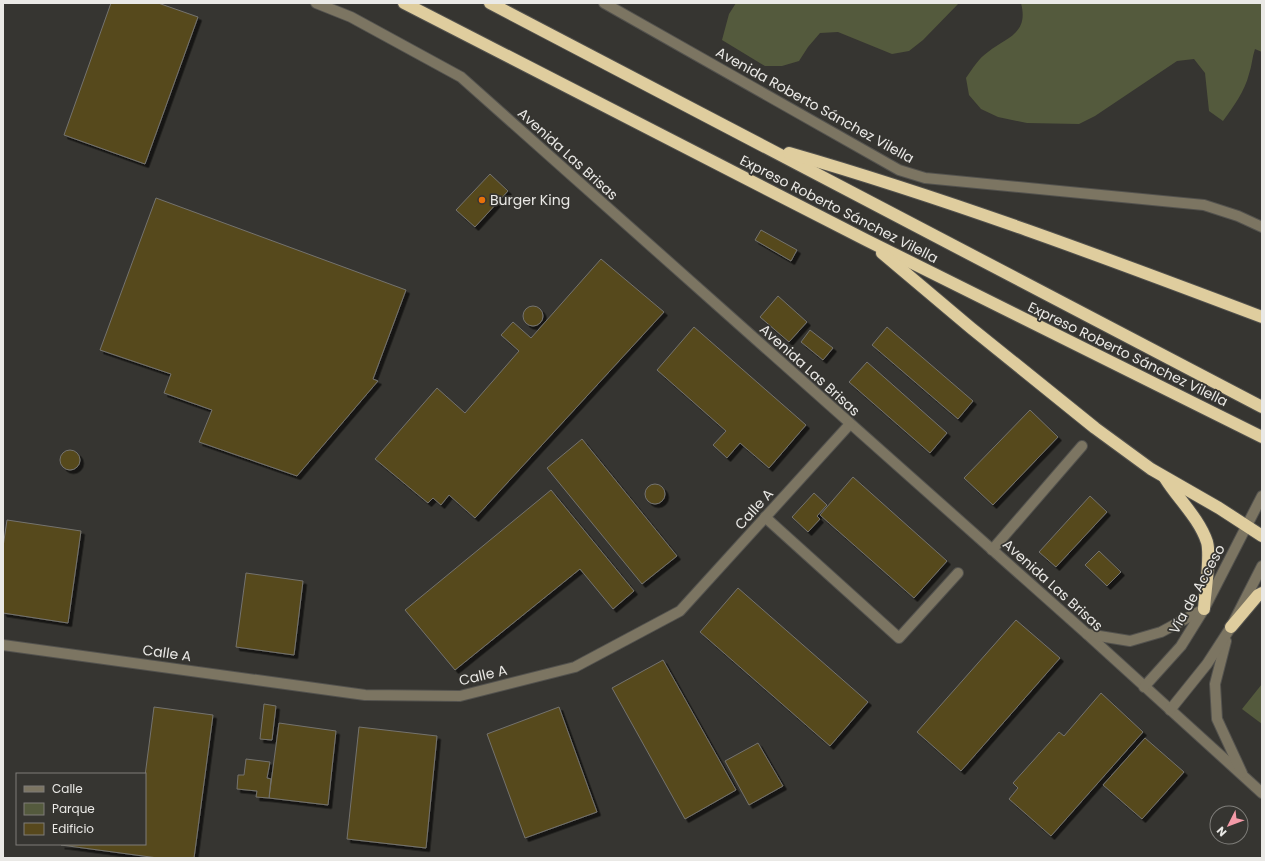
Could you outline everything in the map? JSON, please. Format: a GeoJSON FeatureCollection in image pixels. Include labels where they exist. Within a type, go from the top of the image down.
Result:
{"type":"FeatureCollection","features":[{"type":"Feature","properties":{"kind":"highway","name":"Expreso Roberto Sánchez Vilella"},"geometry":{"type":"LineString","coordinates":[[404,3],[866,240],[1262,437]]}},
{"type":"Feature","properties":{"kind":"highway","name":"Expreso Roberto Sánchez Vilella"},"geometry":{"type":"LineString","coordinates":[[490,3],[1262,407]]}},
{"type":"Feature","properties":{"kind":"highway"},"geometry":{"type":"LineString","coordinates":[[765,146],[859,173],[1062,243],[1262,317]]}},
{"type":"Feature","properties":{"kind":"highway"},"geometry":{"type":"LineString","coordinates":[[866,240],[971,328],[1095,428],[1151,470],[1262,536]]}},
{"type":"Feature","properties":{"kind":"highway"},"geometry":{"type":"LineString","coordinates":[[1164,477],[1175,494],[1190,512],[1207,542],[1204,609]]}},
{"type":"Feature","properties":{"kind":"highway"},"geometry":{"type":"LineString","coordinates":[[1231,626],[1258,595],[1262,593]]}},
{"type":"Feature","properties":{"kind":"street","name":"Avenida Las Brisas"},"geometry":{"type":"LineString","coordinates":[[316,3],[351,17],[461,77],[1087,634],[1262,793]]}},
{"type":"Feature","properties":{"kind":"street","name":"Avenida Roberto Sánchez Vilella"},"geometry":{"type":"LineString","coordinates":[[604,3],[899,170],[925,178],[1204,205],[1238,216],[1262,227]]}},
{"type":"Feature","properties":{"kind":"street","name":"Calle A"},"geometry":{"type":"LineString","coordinates":[[3,645],[365,695],[460,696],[575,667],[680,611],[850,424]]}},
{"type":"Feature","properties":{"kind":"street"},"geometry":{"type":"LineString","coordinates":[[992,550],[1082,446]]}},
{"type":"Feature","properties":{"kind":"street","name":"Vía de Acceso"},"geometry":{"type":"LineString","coordinates":[[1144,687],[1181,646],[1204,609],[1262,496]]}},
{"type":"Feature","properties":{"kind":"street"},"geometry":{"type":"LineString","coordinates":[[765,517],[899,638],[958,573]]}},
{"type":"Feature","properties":{"kind":"street"},"geometry":{"type":"LineString","coordinates":[[1170,710],[1207,664],[1231,626],[1262,566]]}},
{"type":"Feature","properties":{"kind":"street"},"geometry":{"type":"LineString","coordinates":[[1087,634],[1130,641],[1162,632],[1204,609]]}},
{"type":"Feature","properties":{"kind":"street"},"geometry":{"type":"LineString","coordinates":[[1231,626],[1221,656],[1215,684],[1217,719],[1244,776]]}},
{"type":"Feature","properties":{"kind":"green space"},"geometry":{"type":"Polygon","coordinates":[[[736,3],[959,3],[923,40],[909,51],[892,54],[838,32],[820,33],[799,61],[782,66],[765,66],[722,40],[729,14],[736,3]]]}},
{"type":"Feature","properties":{"kind":"green space"},"geometry":{"type":"Polygon","coordinates":[[[1021,3],[1262,3],[1262,52],[1255,49],[1245,87],[1223,121],[1209,111],[1205,73],[1194,59],[1177,61],[1095,116],[1079,124],[1027,123],[998,117],[981,109],[969,95],[966,78],[984,55],[1015,34],[1022,22],[1023,13],[1021,3]]]}},
{"type":"Feature","properties":{"kind":"green space"},"geometry":{"type":"Polygon","coordinates":[[[1262,684],[1262,724],[1242,709],[1262,684]]]}},
{"type":"Feature","properties":{"kind":"building"},"geometry":{"type":"Polygon","coordinates":[[[111,3],[158,3],[198,17],[145,164],[64,135],[111,3]]]}},
{"type":"Feature","properties":{"kind":"building","name":"Burger King"},"geometry":{"type":"Polygon","coordinates":[[[490,174],[508,191],[475,227],[456,210],[490,174]]]}},
{"type":"Feature","properties":{"kind":"building"},"geometry":{"type":"Polygon","coordinates":[[[156,198],[406,290],[373,379],[378,381],[297,476],[199,442],[212,410],[164,393],[171,374],[100,350],[156,198]]]}},
{"type":"Feature","properties":{"kind":"building"},"geometry":{"type":"Polygon","coordinates":[[[761,230],[797,250],[791,261],[755,240],[761,230]]]}},
{"type":"Feature","properties":{"kind":"building"},"geometry":{"type":"Polygon","coordinates":[[[601,259],[664,312],[475,518],[449,495],[441,505],[433,498],[428,503],[375,459],[437,388],[465,413],[519,351],[501,335],[513,322],[531,338],[601,259]]]}},
{"type":"Feature","properties":{"kind":"building"},"geometry":{"type":"Polygon","coordinates":[[[778,296],[807,322],[789,342],[760,317],[778,296]]]}},
{"type":"Feature","properties":{"kind":"building"},"geometry":{"type":"Polygon","coordinates":[[[533,306],[540,309],[543,316],[540,323],[533,326],[526,323],[523,316],[526,309],[533,306]]]}},
{"type":"Feature","properties":{"kind":"building"},"geometry":{"type":"Polygon","coordinates":[[[694,327],[806,425],[769,468],[740,443],[727,458],[713,445],[726,431],[657,370],[694,327]]]}},
{"type":"Feature","properties":{"kind":"building"},"geometry":{"type":"Polygon","coordinates":[[[887,327],[973,401],[958,419],[872,345],[887,327]]]}},
{"type":"Feature","properties":{"kind":"building"},"geometry":{"type":"Polygon","coordinates":[[[810,330],[833,348],[823,360],[801,342],[810,330]]]}},
{"type":"Feature","properties":{"kind":"building"},"geometry":{"type":"Polygon","coordinates":[[[867,362],[947,433],[930,453],[849,382],[867,362]]]}},
{"type":"Feature","properties":{"kind":"building"},"geometry":{"type":"Polygon","coordinates":[[[1030,410],[1058,437],[993,505],[964,478],[1030,410]]]}},
{"type":"Feature","properties":{"kind":"building"},"geometry":{"type":"Polygon","coordinates":[[[582,439],[677,556],[642,584],[547,468],[582,439]]]}},
{"type":"Feature","properties":{"kind":"building"},"geometry":{"type":"Polygon","coordinates":[[[70,450],[77,453],[80,460],[77,467],[70,470],[63,467],[60,460],[63,453],[70,450]]]}},
{"type":"Feature","properties":{"kind":"building"},"geometry":{"type":"Polygon","coordinates":[[[853,477],[947,561],[914,598],[820,515],[853,477]]]}},
{"type":"Feature","properties":{"kind":"building"},"geometry":{"type":"Polygon","coordinates":[[[655,484],[662,487],[665,494],[662,501],[655,504],[648,501],[645,494],[648,487],[655,484]]]}},
{"type":"Feature","properties":{"kind":"building"},"geometry":{"type":"Polygon","coordinates":[[[551,490],[634,591],[613,609],[580,569],[455,670],[405,610],[551,490]]]}},
{"type":"Feature","properties":{"kind":"building"},"geometry":{"type":"Polygon","coordinates":[[[814,493],[827,505],[817,516],[820,519],[808,532],[792,517],[814,493]]]}},
{"type":"Feature","properties":{"kind":"building"},"geometry":{"type":"Polygon","coordinates":[[[1090,496],[1107,512],[1056,567],[1039,552],[1090,496]]]}},
{"type":"Feature","properties":{"kind":"building"},"geometry":{"type":"Polygon","coordinates":[[[7,520],[81,531],[68,623],[3,613],[3,547],[7,520]]]}},
{"type":"Feature","properties":{"kind":"building"},"geometry":{"type":"Polygon","coordinates":[[[1099,551],[1121,572],[1107,586],[1085,565],[1099,551]]]}},
{"type":"Feature","properties":{"kind":"building"},"geometry":{"type":"Polygon","coordinates":[[[246,573],[303,581],[294,655],[236,647],[246,573]]]}},
{"type":"Feature","properties":{"kind":"building"},"geometry":{"type":"Polygon","coordinates":[[[738,588],[868,702],[830,746],[700,632],[738,588]]]}},
{"type":"Feature","properties":{"kind":"building"},"geometry":{"type":"Polygon","coordinates":[[[1016,620],[1060,658],[961,771],[917,732],[1016,620]]]}},
{"type":"Feature","properties":{"kind":"building"},"geometry":{"type":"Polygon","coordinates":[[[663,660],[736,790],[685,819],[612,688],[663,660]]]}},
{"type":"Feature","properties":{"kind":"building"},"geometry":{"type":"Polygon","coordinates":[[[1101,693],[1143,732],[1051,836],[1009,799],[1018,788],[1013,783],[1059,732],[1064,736],[1101,693]]]}},
{"type":"Feature","properties":{"kind":"building"},"geometry":{"type":"Polygon","coordinates":[[[264,704],[276,706],[272,740],[260,739],[264,704]]]}},
{"type":"Feature","properties":{"kind":"building"},"geometry":{"type":"Polygon","coordinates":[[[154,707],[213,715],[194,858],[158,858],[61,845],[146,845],[145,773],[154,707]]]}},
{"type":"Feature","properties":{"kind":"building"},"geometry":{"type":"Polygon","coordinates":[[[559,707],[597,812],[525,838],[487,734],[559,707]]]}},
{"type":"Feature","properties":{"kind":"building"},"geometry":{"type":"Polygon","coordinates":[[[279,723],[336,731],[328,805],[269,798],[279,723]]]}},
{"type":"Feature","properties":{"kind":"building"},"geometry":{"type":"Polygon","coordinates":[[[359,727],[437,736],[426,848],[347,839],[359,727]]]}},
{"type":"Feature","properties":{"kind":"building"},"geometry":{"type":"Polygon","coordinates":[[[1145,738],[1184,772],[1142,819],[1103,785],[1145,738]]]}},
{"type":"Feature","properties":{"kind":"building"},"geometry":{"type":"Polygon","coordinates":[[[758,743],[783,786],[749,805],[725,761],[758,743]]]}},
{"type":"Feature","properties":{"kind":"building"},"geometry":{"type":"Polygon","coordinates":[[[246,759],[270,762],[267,778],[271,779],[269,798],[256,797],[257,791],[237,789],[238,775],[244,775],[246,759]]]}},
{"type":"Feature","properties":{"kind":"place","name":"Burger King"},"geometry":{"type":"Point","coordinates":[482,200]}}]}
